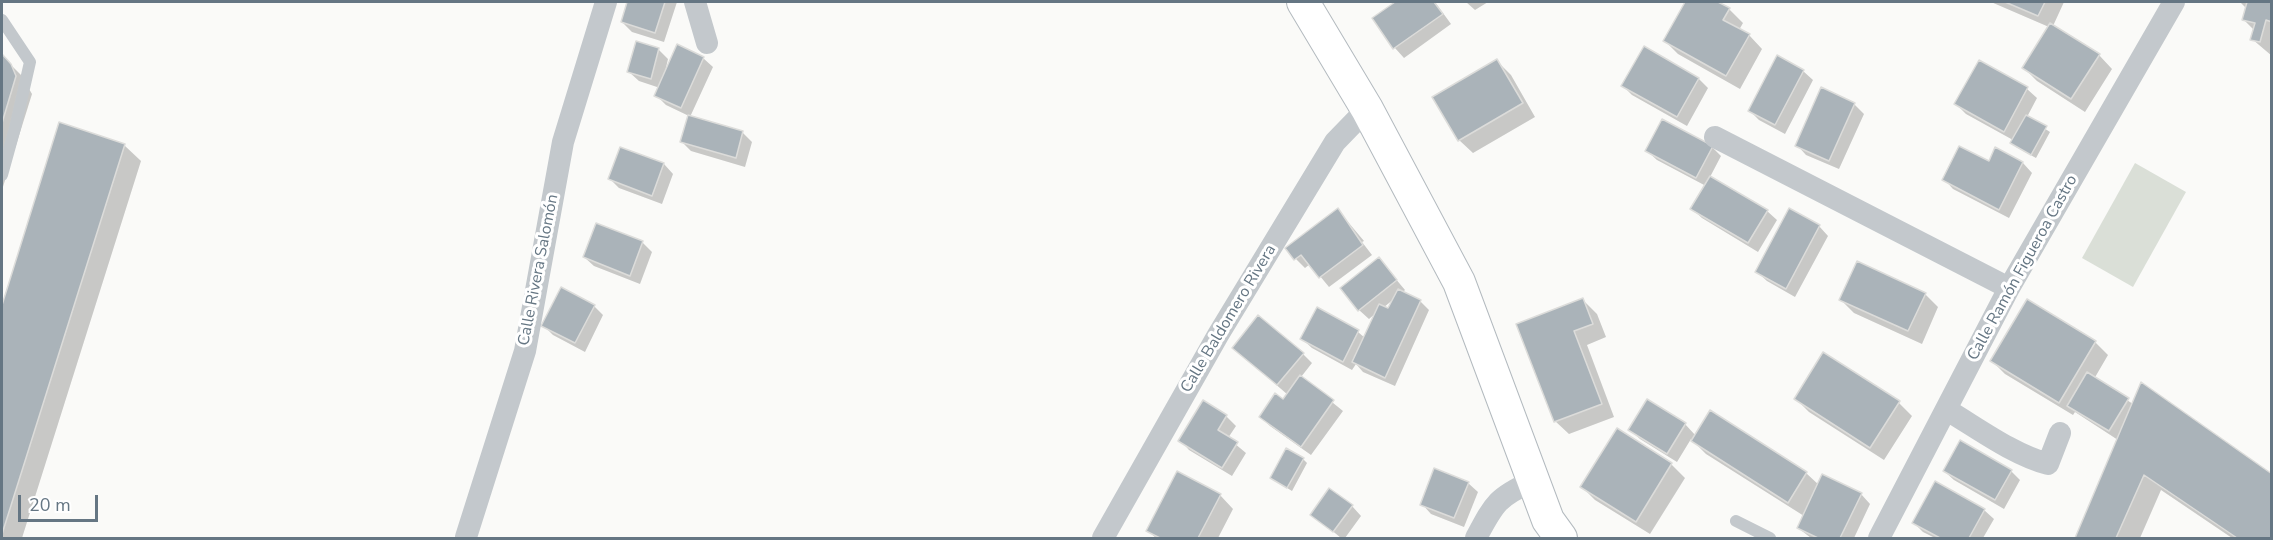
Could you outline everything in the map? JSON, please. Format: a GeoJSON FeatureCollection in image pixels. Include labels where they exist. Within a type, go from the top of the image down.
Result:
{"type":"FeatureCollection","features":[{"type":"Feature","properties":{"kind":"street","name":"Calle Rivera Salomón"},"geometry":{"type":"LineString","coordinates":[[466,537],[525,351],[563,142],[606,2]]}},
{"type":"Feature","properties":{"kind":"street"},"geometry":{"type":"LineString","coordinates":[[695,2],[707,43]]}},
{"type":"Feature","properties":{"kind":"street"},"geometry":{"type":"LineString","coordinates":[[1303,2],[1367,108],[1459,282],[1548,520],[1561,538]]}},
{"type":"Feature","properties":{"kind":"street","name":"Calle Ramón Figueroa Castro"},"geometry":{"type":"LineString","coordinates":[[1879,538],[2009,288],[2174,2]]}},
{"type":"Feature","properties":{"kind":"street","name":"Calle Baldomero Rivera"},"geometry":{"type":"LineString","coordinates":[[1103,538],[1218,335],[1335,142],[1367,108]]}},
{"type":"Feature","properties":{"kind":"street"},"geometry":{"type":"LineString","coordinates":[[1715,137],[2009,288]]}},
{"type":"Feature","properties":{"kind":"street"},"geometry":{"type":"LineString","coordinates":[[1947,410],[1999,441],[2048,464],[2060,433]]}},
{"type":"Feature","properties":{"kind":"street"},"geometry":{"type":"LineString","coordinates":[[1476,538],[1492,509],[1507,493],[1533,481]]}},
{"type":"Feature","properties":{"kind":"lane"},"geometry":{"type":"LineString","coordinates":[[2,20],[30,62],[2,175]]}},
{"type":"Feature","properties":{"kind":"lane"},"geometry":{"type":"LineString","coordinates":[[1736,521],[1770,538]]}},
{"type":"Feature","properties":{"kind":"shaded area"},"geometry":{"type":"Polygon","coordinates":[[[2135,163],[2186,192],[2133,287],[2082,258],[2135,163]]]}},
{"type":"Feature","properties":{"kind":"building"},"geometry":{"type":"Polygon","coordinates":[[[627,2],[665,2],[655,33],[621,22],[627,2]]]}},
{"type":"Feature","properties":{"kind":"building"},"geometry":{"type":"Polygon","coordinates":[[[1395,2],[1434,2],[1443,14],[1393,49],[1372,18],[1395,2]]]}},
{"type":"Feature","properties":{"kind":"building"},"geometry":{"type":"Polygon","coordinates":[[[1685,2],[1718,2],[1730,8],[1723,20],[1750,34],[1726,76],[1663,41],[1685,2]]]}},
{"type":"Feature","properties":{"kind":"building"},"geometry":{"type":"Polygon","coordinates":[[[2005,2],[2045,2],[2038,16],[2005,2]]]}},
{"type":"Feature","properties":{"kind":"building"},"geometry":{"type":"Polygon","coordinates":[[[2247,2],[2272,2],[2272,22],[2266,20],[2260,42],[2250,40],[2255,23],[2242,20],[2247,2]]]}},
{"type":"Feature","properties":{"kind":"building"},"geometry":{"type":"Polygon","coordinates":[[[2050,23],[2100,54],[2071,99],[2022,68],[2050,23]]]}},
{"type":"Feature","properties":{"kind":"building"},"geometry":{"type":"Polygon","coordinates":[[[636,41],[659,48],[651,79],[627,72],[636,41]]]}},
{"type":"Feature","properties":{"kind":"building"},"geometry":{"type":"Polygon","coordinates":[[[677,44],[704,57],[681,108],[654,96],[677,44]]]}},
{"type":"Feature","properties":{"kind":"building"},"geometry":{"type":"Polygon","coordinates":[[[1644,46],[1699,78],[1677,117],[1621,86],[1644,46]]]}},
{"type":"Feature","properties":{"kind":"building"},"geometry":{"type":"Polygon","coordinates":[[[2,54],[11,64],[16,76],[2,123],[2,54]]]}},
{"type":"Feature","properties":{"kind":"building"},"geometry":{"type":"Polygon","coordinates":[[[1777,55],[1804,70],[1775,125],[1748,111],[1777,55]]]}},
{"type":"Feature","properties":{"kind":"building"},"geometry":{"type":"Polygon","coordinates":[[[1497,59],[1523,103],[1458,141],[1432,97],[1497,59]]]}},
{"type":"Feature","properties":{"kind":"building"},"geometry":{"type":"Polygon","coordinates":[[[1979,60],[2028,87],[2004,132],[1954,104],[1979,60]]]}},
{"type":"Feature","properties":{"kind":"building"},"geometry":{"type":"Polygon","coordinates":[[[1821,87],[1855,103],[1829,161],[1795,146],[1821,87]]]}},
{"type":"Feature","properties":{"kind":"building"},"geometry":{"type":"Polygon","coordinates":[[[688,115],[743,131],[736,158],[680,142],[688,115]]]}},
{"type":"Feature","properties":{"kind":"building"},"geometry":{"type":"Polygon","coordinates":[[[2026,115],[2047,126],[2031,155],[2010,143],[2026,115]]]}},
{"type":"Feature","properties":{"kind":"building"},"geometry":{"type":"Polygon","coordinates":[[[1662,119],[1713,146],[1696,178],[1645,151],[1662,119]]]}},
{"type":"Feature","properties":{"kind":"building"},"geometry":{"type":"Polygon","coordinates":[[[59,122],[125,144],[2,534],[2,305],[59,122]]]}},
{"type":"Feature","properties":{"kind":"building"},"geometry":{"type":"Polygon","coordinates":[[[1959,146],[1989,161],[1995,147],[2023,162],[1999,210],[1942,180],[1959,146]]]}},
{"type":"Feature","properties":{"kind":"building"},"geometry":{"type":"Polygon","coordinates":[[[620,147],[664,163],[652,196],[608,179],[620,147]]]}},
{"type":"Feature","properties":{"kind":"building"},"geometry":{"type":"Polygon","coordinates":[[[1710,176],[1768,210],[1748,243],[1690,209],[1710,176]]]}},
{"type":"Feature","properties":{"kind":"building"},"geometry":{"type":"Polygon","coordinates":[[[1338,208],[1363,245],[1319,278],[1301,255],[1294,260],[1285,248],[1338,208]]]}},
{"type":"Feature","properties":{"kind":"building"},"geometry":{"type":"Polygon","coordinates":[[[1789,208],[1820,225],[1786,289],[1755,272],[1789,208]]]}},
{"type":"Feature","properties":{"kind":"building"},"geometry":{"type":"Polygon","coordinates":[[[596,223],[643,241],[630,276],[583,257],[596,223]]]}},
{"type":"Feature","properties":{"kind":"building"},"geometry":{"type":"Polygon","coordinates":[[[1379,257],[1397,280],[1358,311],[1340,288],[1379,257]]]}},
{"type":"Feature","properties":{"kind":"building"},"geometry":{"type":"Polygon","coordinates":[[[1857,261],[1926,293],[1908,331],[1839,300],[1857,261]]]}},
{"type":"Feature","properties":{"kind":"building"},"geometry":{"type":"Polygon","coordinates":[[[561,287],[595,305],[575,343],[541,326],[561,287]]]}},
{"type":"Feature","properties":{"kind":"building"},"geometry":{"type":"Polygon","coordinates":[[[1398,289],[1421,300],[1385,378],[1352,362],[1379,304],[1388,308],[1398,289]]]}},
{"type":"Feature","properties":{"kind":"building"},"geometry":{"type":"Polygon","coordinates":[[[1583,298],[1593,324],[1574,331],[1602,404],[1554,422],[1516,324],[1583,298]]]}},
{"type":"Feature","properties":{"kind":"building"},"geometry":{"type":"Polygon","coordinates":[[[2027,299],[2096,341],[2059,403],[1990,361],[2027,299]]]}},
{"type":"Feature","properties":{"kind":"building"},"geometry":{"type":"Polygon","coordinates":[[[1317,307],[1359,330],[1343,362],[1300,339],[1317,307]]]}},
{"type":"Feature","properties":{"kind":"building"},"geometry":{"type":"Polygon","coordinates":[[[1258,315],[1304,353],[1277,385],[1232,348],[1258,315]]]}},
{"type":"Feature","properties":{"kind":"building"},"geometry":{"type":"Polygon","coordinates":[[[1823,352],[1900,401],[1870,448],[1794,399],[1823,352]]]}},
{"type":"Feature","properties":{"kind":"building"},"geometry":{"type":"Polygon","coordinates":[[[2087,372],[2129,398],[2109,431],[2067,406],[2087,372]]]}},
{"type":"Feature","properties":{"kind":"building"},"geometry":{"type":"Polygon","coordinates":[[[1300,375],[1334,400],[1301,447],[1259,417],[1275,393],[1283,399],[1300,375]]]}},
{"type":"Feature","properties":{"kind":"building"},"geometry":{"type":"Polygon","coordinates":[[[2141,382],[2272,474],[2272,538],[2237,538],[2144,475],[2116,538],[2075,538],[2141,382]]]}},
{"type":"Feature","properties":{"kind":"building"},"geometry":{"type":"Polygon","coordinates":[[[1647,399],[1686,423],[1667,454],[1628,430],[1647,399]]]}},
{"type":"Feature","properties":{"kind":"building"},"geometry":{"type":"Polygon","coordinates":[[[1203,400],[1227,415],[1218,430],[1238,442],[1222,468],[1178,441],[1203,400]]]}},
{"type":"Feature","properties":{"kind":"building"},"geometry":{"type":"Polygon","coordinates":[[[1710,410],[1807,472],[1788,503],[1691,441],[1710,410]]]}},
{"type":"Feature","properties":{"kind":"building"},"geometry":{"type":"Polygon","coordinates":[[[1617,428],[1672,463],[1636,522],[1580,487],[1617,428]]]}},
{"type":"Feature","properties":{"kind":"building"},"geometry":{"type":"Polygon","coordinates":[[[1960,440],[2012,470],[1995,500],[1943,471],[1960,440]]]}},
{"type":"Feature","properties":{"kind":"building"},"geometry":{"type":"Polygon","coordinates":[[[1286,448],[1304,458],[1287,488],[1270,478],[1286,448]]]}},
{"type":"Feature","properties":{"kind":"building"},"geometry":{"type":"Polygon","coordinates":[[[1434,468],[1469,482],[1454,518],[1420,505],[1434,468]]]}},
{"type":"Feature","properties":{"kind":"building"},"geometry":{"type":"Polygon","coordinates":[[[1177,471],[1221,494],[1198,538],[1160,538],[1146,531],[1177,471]]]}},
{"type":"Feature","properties":{"kind":"building"},"geometry":{"type":"Polygon","coordinates":[[[1822,474],[1862,493],[1840,538],[1818,538],[1797,528],[1822,474]]]}},
{"type":"Feature","properties":{"kind":"building"},"geometry":{"type":"Polygon","coordinates":[[[1935,481],[1985,509],[1969,538],[1940,538],[1912,523],[1935,481]]]}},
{"type":"Feature","properties":{"kind":"building"},"geometry":{"type":"Polygon","coordinates":[[[1329,488],[1353,505],[1333,532],[1310,515],[1329,488]]]}}]}
